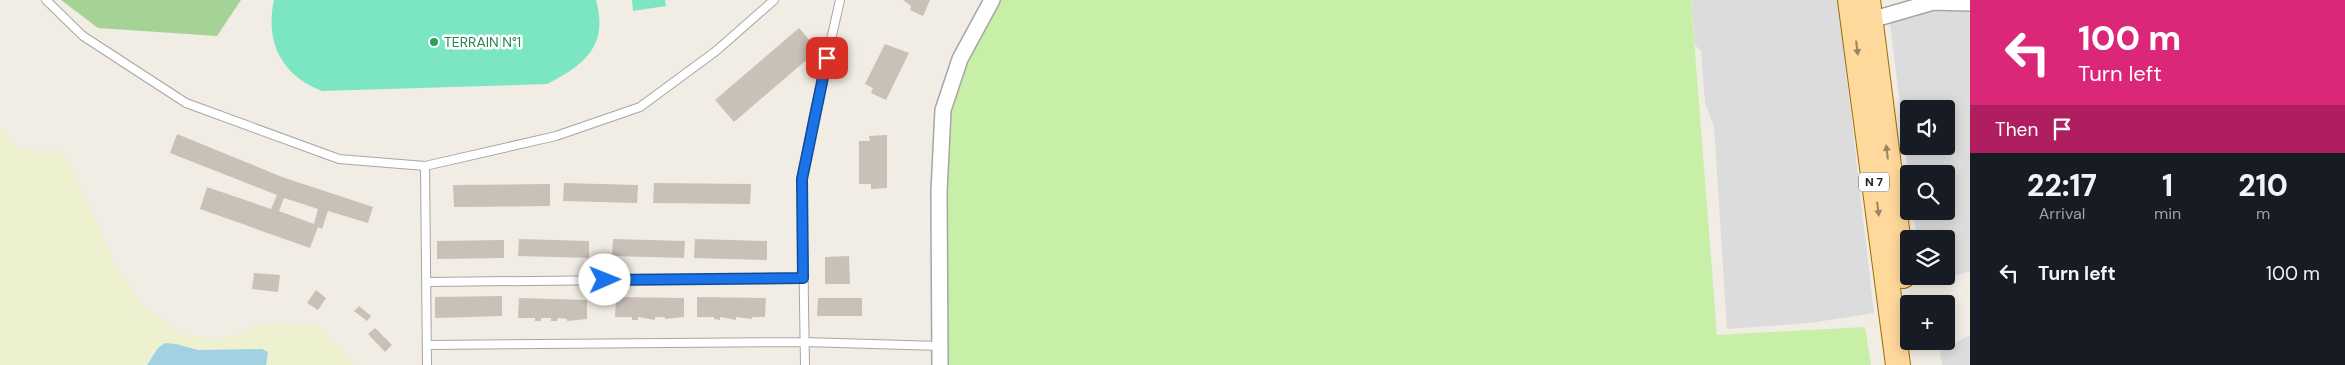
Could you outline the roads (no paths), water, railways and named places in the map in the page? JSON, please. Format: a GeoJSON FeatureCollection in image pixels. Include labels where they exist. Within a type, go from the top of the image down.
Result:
{"type":"FeatureCollection","features":[{"type":"Feature","properties":{"kind":"main road","name":"N 7"},"geometry":{"type":"LineString","coordinates":[[1850,0],[1898,365]]}},
{"type":"Feature","properties":{"kind":"main road","name":"N 7"},"geometry":{"type":"LineString","coordinates":[[1869,10],[1906,295]]}},
{"type":"Feature","properties":{"kind":"main road"},"geometry":{"type":"LineString","coordinates":[[1912,350],[1914,365]]}},
{"type":"Feature","properties":{"kind":"street"},"geometry":{"type":"LineString","coordinates":[[940,365],[939,192],[943,110],[960,59],[992,0]]}},
{"type":"Feature","properties":{"kind":"street"},"geometry":{"type":"LineString","coordinates":[[1869,10],[1933,2],[1970,3]]}},
{"type":"Feature","properties":{"kind":"lane"},"geometry":{"type":"LineString","coordinates":[[46,0],[84,36],[186,103],[339,159],[425,166],[556,136],[640,107],[716,51],[774,0]]}},
{"type":"Feature","properties":{"kind":"lane"},"geometry":{"type":"LineString","coordinates":[[804,365],[802,179],[814,115],[840,0]]}},
{"type":"Feature","properties":{"kind":"lane"},"geometry":{"type":"LineString","coordinates":[[425,166],[426,365]]}},
{"type":"Feature","properties":{"kind":"lane"},"geometry":{"type":"LineString","coordinates":[[427,282],[803,278]]}},
{"type":"Feature","properties":{"kind":"lane"},"geometry":{"type":"LineString","coordinates":[[427,345],[804,342],[940,346]]}},
{"type":"Feature","properties":{"kind":"water"},"geometry":{"type":"Polygon","coordinates":[[[165,343],[198,350],[262,349],[268,352],[266,365],[147,365],[158,348],[165,343]]]}},
{"type":"Feature","properties":{"kind":"place","name":"TERRAIN N°1"},"geometry":{"type":"Point","coordinates":[434,42]}}]}
